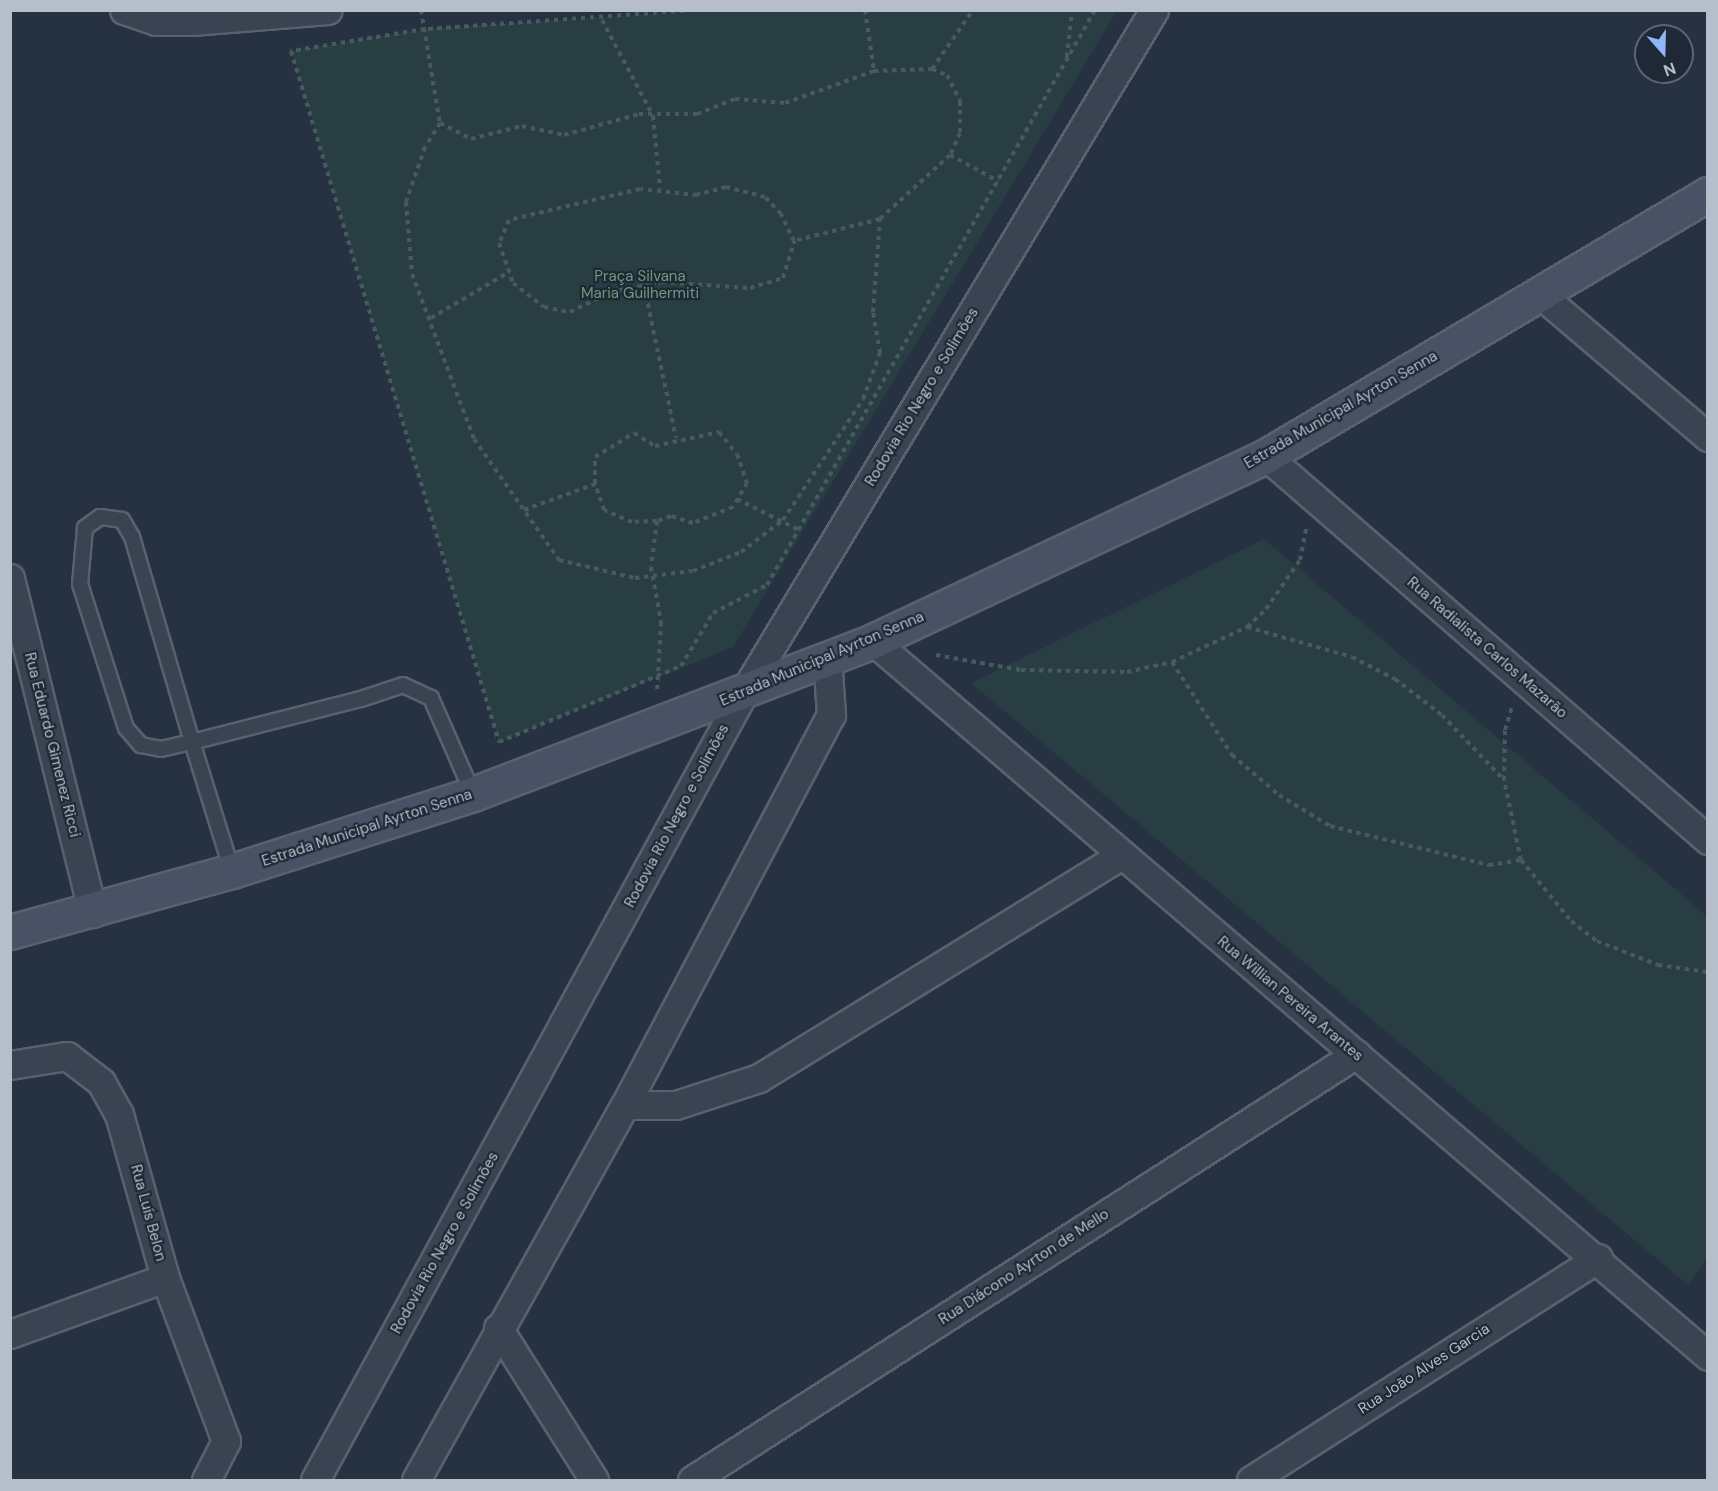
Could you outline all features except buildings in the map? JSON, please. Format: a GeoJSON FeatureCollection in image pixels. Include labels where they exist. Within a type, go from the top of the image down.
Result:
{"type":"FeatureCollection","features":[{"type":"Feature","properties":{"kind":"main road","name":"Estrada Municipal Ayrton Senna"},"geometry":{"type":"LineString","coordinates":[[10,932],[93,913],[473,794],[660,727],[828,657],[873,641],[1266,456],[1541,295],[1707,194]]}},
{"type":"Feature","properties":{"kind":"street"},"geometry":{"type":"LineString","coordinates":[[124,10],[156,21],[192,21],[328,10]]}},
{"type":"Feature","properties":{"kind":"street","name":"Rodovia Rio Negro e Solimões"},"geometry":{"type":"LineString","coordinates":[[315,1480],[744,692],[1154,10]]}},
{"type":"Feature","properties":{"kind":"street"},"geometry":{"type":"LineString","coordinates":[[1541,295],[1707,437]]}},
{"type":"Feature","properties":{"kind":"street","name":"Rua Radialista Carlos Mazarão"},"geometry":{"type":"LineString","coordinates":[[1266,456],[1707,840]]}},
{"type":"Feature","properties":{"kind":"street","name":"Rua Eduardo Gimenez Ricci"},"geometry":{"type":"LineString","coordinates":[[10,578],[93,913]]}},
{"type":"Feature","properties":{"kind":"street","name":"Rua Willian Pereira Arantes"},"geometry":{"type":"LineString","coordinates":[[873,641],[1121,855],[1598,1258],[1707,1356]]}},
{"type":"Feature","properties":{"kind":"street"},"geometry":{"type":"LineString","coordinates":[[416,1480],[498,1328],[625,1105],[831,715],[828,657]]}},
{"type":"Feature","properties":{"kind":"street"},"geometry":{"type":"LineString","coordinates":[[625,1105],[676,1105],[759,1078],[1121,855]]}},
{"type":"Feature","properties":{"kind":"street","name":"Rua Diácono Ayrton de Mello"},"geometry":{"type":"LineString","coordinates":[[692,1480],[1356,1054]]}},
{"type":"Feature","properties":{"kind":"street","name":"Rua Luís Belon"},"geometry":{"type":"LineString","coordinates":[[10,1065],[67,1056],[101,1082],[135,1163],[165,1278],[226,1441],[206,1480]]}},
{"type":"Feature","properties":{"kind":"street","name":"Rua João Alves Garcia"},"geometry":{"type":"LineString","coordinates":[[1251,1480],[1598,1258]]}},
{"type":"Feature","properties":{"kind":"street"},"geometry":{"type":"LineString","coordinates":[[10,1334],[165,1278]]}},
{"type":"Feature","properties":{"kind":"street"},"geometry":{"type":"LineString","coordinates":[[498,1328],[594,1480]]}},
{"type":"Feature","properties":{"kind":"lane"},"geometry":{"type":"LineString","coordinates":[[232,871],[192,742],[132,537],[122,520],[100,517],[85,528],[80,584],[126,728],[141,745],[161,749],[192,742],[403,686],[431,698],[473,794]]}},
{"type":"Feature","properties":{"kind":"path"},"geometry":{"type":"LineString","coordinates":[[421,10],[440,123],[425,147],[406,202],[412,274],[431,318],[474,439],[559,560],[635,578],[693,571],[741,552],[783,520],[863,399],[880,353],[873,312],[880,219]]}},
{"type":"Feature","properties":{"kind":"path"},"geometry":{"type":"LineString","coordinates":[[693,10],[602,20],[425,30],[291,51],[499,742],[681,666],[712,613],[767,585],[1095,10]]}},
{"type":"Feature","properties":{"kind":"path"},"geometry":{"type":"LineString","coordinates":[[865,10],[874,70]]}},
{"type":"Feature","properties":{"kind":"path"},"geometry":{"type":"LineString","coordinates":[[932,69],[973,10]]}},
{"type":"Feature","properties":{"kind":"path"},"geometry":{"type":"LineString","coordinates":[[1067,59],[1072,10]]}},
{"type":"Feature","properties":{"kind":"path"},"geometry":{"type":"LineString","coordinates":[[602,20],[654,116],[660,189]]}},
{"type":"Feature","properties":{"kind":"path"},"geometry":{"type":"LineString","coordinates":[[440,123],[471,139],[522,126],[564,135],[639,114],[654,116],[697,114],[735,99],[785,103],[874,70],[932,69],[947,75],[960,101],[960,133],[950,155],[880,219],[794,241]]}},
{"type":"Feature","properties":{"kind":"path"},"geometry":{"type":"LineString","coordinates":[[950,155],[998,181]]}},
{"type":"Feature","properties":{"kind":"path"},"geometry":{"type":"LineString","coordinates":[[726,187],[765,196],[794,241],[783,278],[750,288],[662,282],[611,292],[570,312],[544,307],[513,283],[499,243],[509,220],[640,189],[660,189],[697,195],[726,187]]}},
{"type":"Feature","properties":{"kind":"path"},"geometry":{"type":"LineString","coordinates":[[431,318],[509,272]]}},
{"type":"Feature","properties":{"kind":"path"},"geometry":{"type":"LineString","coordinates":[[644,286],[676,438]]}},
{"type":"Feature","properties":{"kind":"path"},"geometry":{"type":"LineString","coordinates":[[719,432],[737,454],[747,483],[737,499],[717,516],[693,523],[671,516],[657,521],[632,522],[604,510],[595,484],[595,457],[615,440],[634,433],[656,446],[676,438],[719,432]]}},
{"type":"Feature","properties":{"kind":"path"},"geometry":{"type":"LineString","coordinates":[[524,510],[595,484]]}},
{"type":"Feature","properties":{"kind":"path"},"geometry":{"type":"LineString","coordinates":[[930,654],[1033,670],[1128,672],[1172,662],[1247,627],[1288,583],[1300,561],[1311,495]]}},
{"type":"Feature","properties":{"kind":"path"},"geometry":{"type":"LineString","coordinates":[[737,499],[799,530]]}},
{"type":"Feature","properties":{"kind":"path"},"geometry":{"type":"LineString","coordinates":[[657,521],[652,576],[662,622],[656,676],[660,727]]}},
{"type":"Feature","properties":{"kind":"path"},"geometry":{"type":"LineString","coordinates":[[1247,627],[1352,657],[1395,679],[1442,716],[1504,780]]}},
{"type":"Feature","properties":{"kind":"path"},"geometry":{"type":"LineString","coordinates":[[1172,662],[1232,755],[1279,795],[1330,826],[1444,858],[1489,865],[1521,860]]}},
{"type":"Feature","properties":{"kind":"path"},"geometry":{"type":"LineString","coordinates":[[1530,685],[1513,703],[1505,730],[1504,780],[1521,860],[1571,921],[1597,940],[1658,965],[1707,972]]}},
{"type":"Feature","properties":{"kind":"green space","name":"Praça Silvana Maria Guilhermiti"},"geometry":{"type":"Polygon","coordinates":[[[693,11],[1117,11],[733,647],[499,742],[291,51],[425,29],[693,11]]]}},
{"type":"Feature","properties":{"kind":"green space"},"geometry":{"type":"Polygon","coordinates":[[[1264,539],[1707,916],[1707,1259],[1688,1285],[971,683],[1264,539]]]}}]}
